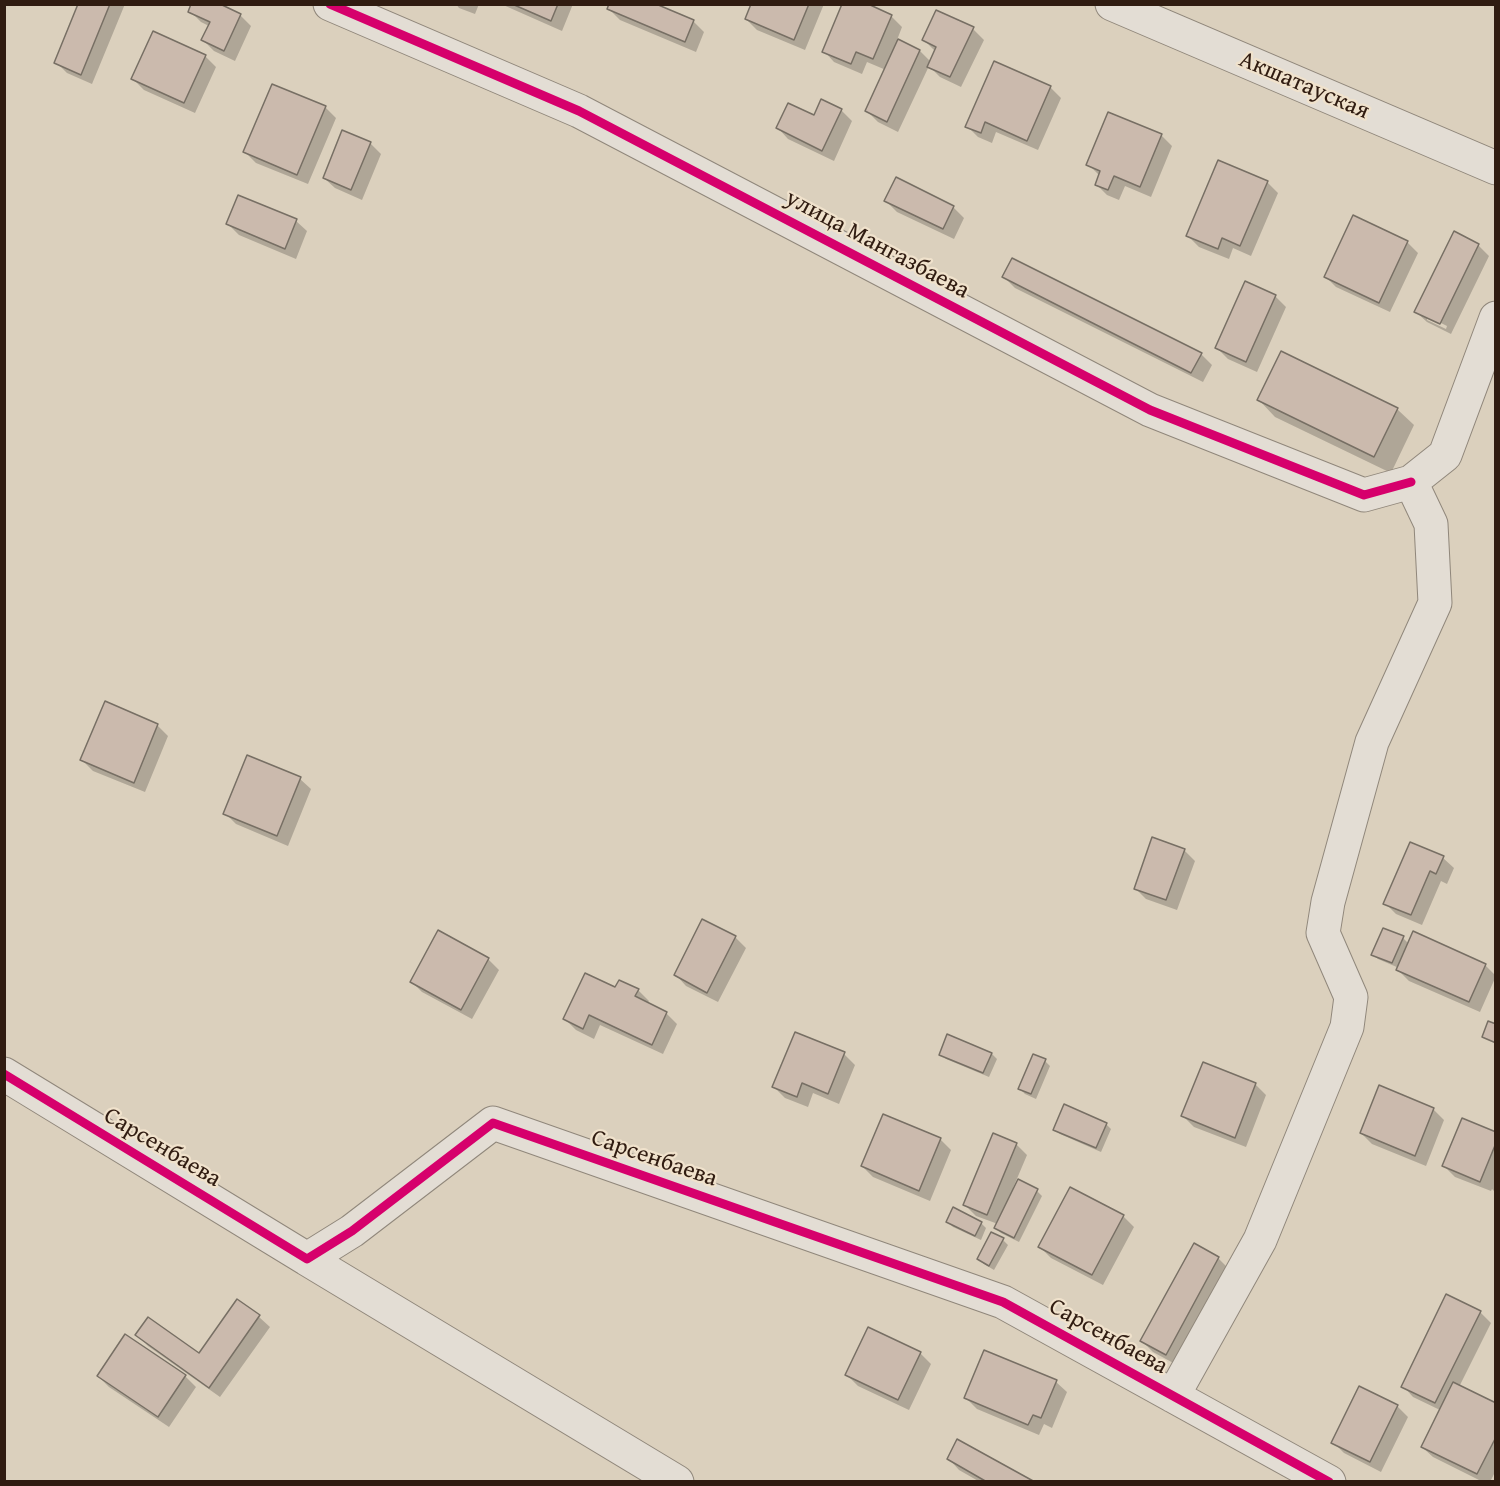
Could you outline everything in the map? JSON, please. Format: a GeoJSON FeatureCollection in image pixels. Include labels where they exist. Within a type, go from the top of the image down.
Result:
{"type":"FeatureCollection","features":[{"type":"Feature","properties":{"kind":"street","name":"улица Мангазбаева"},"geometry":{"type":"LineString","coordinates":[[330,4],[579,111],[1150,410],[1364,495],[1411,482]]}},
{"type":"Feature","properties":{"kind":"street","name":"Акшатауская"},"geometry":{"type":"LineString","coordinates":[[1112,4],[1496,168]]}},
{"type":"Feature","properties":{"kind":"street"},"geometry":{"type":"LineString","coordinates":[[1173,1396],[1260,1240],[1347,1027],[1351,997],[1323,933],[1328,902],[1372,742],[1435,603],[1431,524],[1411,482],[1444,454],[1496,318]]}},
{"type":"Feature","properties":{"kind":"street","name":"Сарсенбаева"},"geometry":{"type":"LineString","coordinates":[[4,1074],[677,1482]]}},
{"type":"Feature","properties":{"kind":"street","name":"Сарсенбаева"},"geometry":{"type":"LineString","coordinates":[[307,1259],[352,1231],[493,1123],[1003,1302],[1329,1482]]}},
{"type":"Feature","properties":{"kind":"building"},"geometry":{"type":"Polygon","coordinates":[[[78,4],[110,4],[81,75],[54,63],[78,4]]]}},
{"type":"Feature","properties":{"kind":"building"},"geometry":{"type":"Polygon","coordinates":[[[191,4],[220,4],[241,14],[224,51],[201,40],[210,22],[188,12],[191,4]]]}},
{"type":"Feature","properties":{"kind":"building"},"geometry":{"type":"Polygon","coordinates":[[[512,4],[558,4],[551,21],[512,4]]]}},
{"type":"Feature","properties":{"kind":"building"},"geometry":{"type":"Polygon","coordinates":[[[609,4],[656,4],[694,20],[685,42],[607,9],[609,4]]]}},
{"type":"Feature","properties":{"kind":"building"},"geometry":{"type":"Polygon","coordinates":[[[751,4],[809,4],[794,40],[745,19],[751,4]]]}},
{"type":"Feature","properties":{"kind":"building"},"geometry":{"type":"Polygon","coordinates":[[[842,4],[868,4],[892,15],[873,59],[856,52],[851,64],[822,52],[842,4]]]}},
{"type":"Feature","properties":{"kind":"building"},"geometry":{"type":"Polygon","coordinates":[[[936,10],[974,27],[950,77],[927,67],[936,47],[922,40],[936,10]]]}},
{"type":"Feature","properties":{"kind":"building"},"geometry":{"type":"Polygon","coordinates":[[[153,31],[206,55],[184,103],[131,79],[153,31]]]}},
{"type":"Feature","properties":{"kind":"building"},"geometry":{"type":"Polygon","coordinates":[[[898,39],[920,50],[887,122],[865,111],[898,39]]]}},
{"type":"Feature","properties":{"kind":"building"},"geometry":{"type":"Polygon","coordinates":[[[994,61],[1051,86],[1027,141],[985,122],[981,133],[965,127],[994,61]]]}},
{"type":"Feature","properties":{"kind":"building"},"geometry":{"type":"Polygon","coordinates":[[[272,84],[326,106],[297,175],[243,152],[272,84]]]}},
{"type":"Feature","properties":{"kind":"building"},"geometry":{"type":"Polygon","coordinates":[[[821,99],[842,109],[822,151],[776,128],[788,103],[814,115],[821,99]]]}},
{"type":"Feature","properties":{"kind":"building"},"geometry":{"type":"Polygon","coordinates":[[[1108,112],[1162,134],[1140,187],[1114,176],[1108,190],[1095,185],[1100,171],[1086,165],[1108,112]]]}},
{"type":"Feature","properties":{"kind":"building"},"geometry":{"type":"Polygon","coordinates":[[[342,130],[371,142],[351,190],[323,178],[342,130]]]}},
{"type":"Feature","properties":{"kind":"building"},"geometry":{"type":"Polygon","coordinates":[[[1218,160],[1268,181],[1240,246],[1222,238],[1218,249],[1186,236],[1218,160]]]}},
{"type":"Feature","properties":{"kind":"building"},"geometry":{"type":"Polygon","coordinates":[[[896,177],[954,206],[943,229],[884,201],[896,177]]]}},
{"type":"Feature","properties":{"kind":"building"},"geometry":{"type":"Polygon","coordinates":[[[238,195],[297,219],[285,249],[226,224],[238,195]]]}},
{"type":"Feature","properties":{"kind":"building"},"geometry":{"type":"Polygon","coordinates":[[[1353,215],[1408,241],[1379,303],[1324,277],[1353,215]]]}},
{"type":"Feature","properties":{"kind":"building"},"geometry":{"type":"Polygon","coordinates":[[[1454,231],[1479,244],[1440,324],[1414,312],[1454,231]]]}},
{"type":"Feature","properties":{"kind":"building"},"geometry":{"type":"Polygon","coordinates":[[[1012,258],[1202,353],[1191,373],[1002,277],[1012,258]]]}},
{"type":"Feature","properties":{"kind":"building"},"geometry":{"type":"Polygon","coordinates":[[[1245,281],[1276,295],[1246,362],[1215,348],[1245,281]]]}},
{"type":"Feature","properties":{"kind":"building"},"geometry":{"type":"Polygon","coordinates":[[[1281,351],[1398,408],[1374,457],[1257,400],[1281,351]]]}},
{"type":"Feature","properties":{"kind":"building"},"geometry":{"type":"Polygon","coordinates":[[[105,701],[158,724],[134,783],[80,760],[105,701]]]}},
{"type":"Feature","properties":{"kind":"building"},"geometry":{"type":"Polygon","coordinates":[[[247,755],[301,777],[277,836],[223,814],[247,755]]]}},
{"type":"Feature","properties":{"kind":"building"},"geometry":{"type":"Polygon","coordinates":[[[1152,837],[1185,849],[1166,900],[1134,889],[1152,837]]]}},
{"type":"Feature","properties":{"kind":"building"},"geometry":{"type":"Polygon","coordinates":[[[1410,842],[1444,856],[1436,874],[1430,871],[1411,915],[1383,904],[1410,842]]]}},
{"type":"Feature","properties":{"kind":"building"},"geometry":{"type":"Polygon","coordinates":[[[702,919],[736,936],[707,993],[674,975],[702,919]]]}},
{"type":"Feature","properties":{"kind":"building"},"geometry":{"type":"Polygon","coordinates":[[[1383,928],[1404,936],[1392,963],[1371,955],[1383,928]]]}},
{"type":"Feature","properties":{"kind":"building"},"geometry":{"type":"Polygon","coordinates":[[[438,930],[489,958],[461,1010],[410,982],[438,930]]]}},
{"type":"Feature","properties":{"kind":"building"},"geometry":{"type":"Polygon","coordinates":[[[1413,931],[1486,964],[1469,1002],[1396,970],[1413,931]]]}},
{"type":"Feature","properties":{"kind":"building"},"geometry":{"type":"Polygon","coordinates":[[[585,973],[615,987],[619,980],[639,989],[635,996],[667,1012],[652,1045],[589,1015],[583,1029],[563,1019],[585,973]]]}},
{"type":"Feature","properties":{"kind":"building"},"geometry":{"type":"Polygon","coordinates":[[[1488,1021],[1496,1024],[1496,1043],[1482,1037],[1488,1021]]]}},
{"type":"Feature","properties":{"kind":"building"},"geometry":{"type":"Polygon","coordinates":[[[795,1032],[845,1052],[828,1094],[802,1083],[797,1097],[772,1087],[795,1032]]]}},
{"type":"Feature","properties":{"kind":"building"},"geometry":{"type":"Polygon","coordinates":[[[947,1034],[992,1053],[983,1073],[939,1055],[947,1034]]]}},
{"type":"Feature","properties":{"kind":"building"},"geometry":{"type":"Polygon","coordinates":[[[1033,1054],[1046,1059],[1031,1094],[1018,1089],[1033,1054]]]}},
{"type":"Feature","properties":{"kind":"building"},"geometry":{"type":"Polygon","coordinates":[[[1203,1062],[1256,1083],[1235,1138],[1181,1116],[1203,1062]]]}},
{"type":"Feature","properties":{"kind":"building"},"geometry":{"type":"Polygon","coordinates":[[[1379,1085],[1434,1108],[1415,1156],[1360,1133],[1379,1085]]]}},
{"type":"Feature","properties":{"kind":"building"},"geometry":{"type":"Polygon","coordinates":[[[1064,1104],[1107,1123],[1096,1148],[1053,1130],[1064,1104]]]}},
{"type":"Feature","properties":{"kind":"building"},"geometry":{"type":"Polygon","coordinates":[[[883,1114],[941,1138],[919,1191],[861,1166],[883,1114]]]}},
{"type":"Feature","properties":{"kind":"building"},"geometry":{"type":"Polygon","coordinates":[[[1462,1118],[1496,1132],[1496,1143],[1480,1182],[1442,1166],[1462,1118]]]}},
{"type":"Feature","properties":{"kind":"building"},"geometry":{"type":"Polygon","coordinates":[[[993,1133],[1017,1143],[987,1215],[963,1205],[993,1133]]]}},
{"type":"Feature","properties":{"kind":"building"},"geometry":{"type":"Polygon","coordinates":[[[1018,1179],[1038,1189],[1014,1238],[994,1228],[1018,1179]]]}},
{"type":"Feature","properties":{"kind":"building"},"geometry":{"type":"Polygon","coordinates":[[[1070,1187],[1124,1215],[1092,1275],[1038,1247],[1070,1187]]]}},
{"type":"Feature","properties":{"kind":"building"},"geometry":{"type":"Polygon","coordinates":[[[953,1207],[982,1222],[975,1236],[946,1222],[953,1207]]]}},
{"type":"Feature","properties":{"kind":"building"},"geometry":{"type":"Polygon","coordinates":[[[991,1232],[1004,1238],[989,1266],[977,1259],[991,1232]]]}},
{"type":"Feature","properties":{"kind":"building"},"geometry":{"type":"Polygon","coordinates":[[[1194,1243],[1219,1257],[1166,1355],[1140,1341],[1194,1243]]]}},
{"type":"Feature","properties":{"kind":"building"},"geometry":{"type":"Polygon","coordinates":[[[1446,1294],[1481,1311],[1435,1403],[1401,1387],[1446,1294]]]}},
{"type":"Feature","properties":{"kind":"building"},"geometry":{"type":"Polygon","coordinates":[[[237,1299],[260,1315],[209,1388],[135,1335],[148,1317],[199,1353],[237,1299]]]}},
{"type":"Feature","properties":{"kind":"building"},"geometry":{"type":"Polygon","coordinates":[[[868,1327],[921,1352],[898,1400],[845,1375],[868,1327]]]}},
{"type":"Feature","properties":{"kind":"building"},"geometry":{"type":"Polygon","coordinates":[[[125,1334],[186,1375],[158,1417],[97,1376],[125,1334]]]}},
{"type":"Feature","properties":{"kind":"building"},"geometry":{"type":"Polygon","coordinates":[[[984,1350],[1057,1380],[1041,1418],[1033,1415],[1028,1425],[964,1398],[984,1350]]]}},
{"type":"Feature","properties":{"kind":"building"},"geometry":{"type":"Polygon","coordinates":[[[1453,1382],[1496,1403],[1496,1437],[1477,1474],[1421,1447],[1453,1382]]]}},
{"type":"Feature","properties":{"kind":"building"},"geometry":{"type":"Polygon","coordinates":[[[1359,1386],[1398,1405],[1370,1462],[1331,1443],[1359,1386]]]}},
{"type":"Feature","properties":{"kind":"building"},"geometry":{"type":"Polygon","coordinates":[[[957,1439],[1035,1482],[987,1482],[947,1459],[957,1439]]]}},
{"type":"Feature","properties":{"kind":"cycle path"},"geometry":{"type":"LineString","coordinates":[[330,4],[579,111],[1150,410],[1364,495],[1411,482]]}},
{"type":"Feature","properties":{"kind":"cycle path"},"geometry":{"type":"LineString","coordinates":[[4,1074],[307,1259],[352,1231],[493,1123],[1003,1302],[1329,1482]]}}]}
